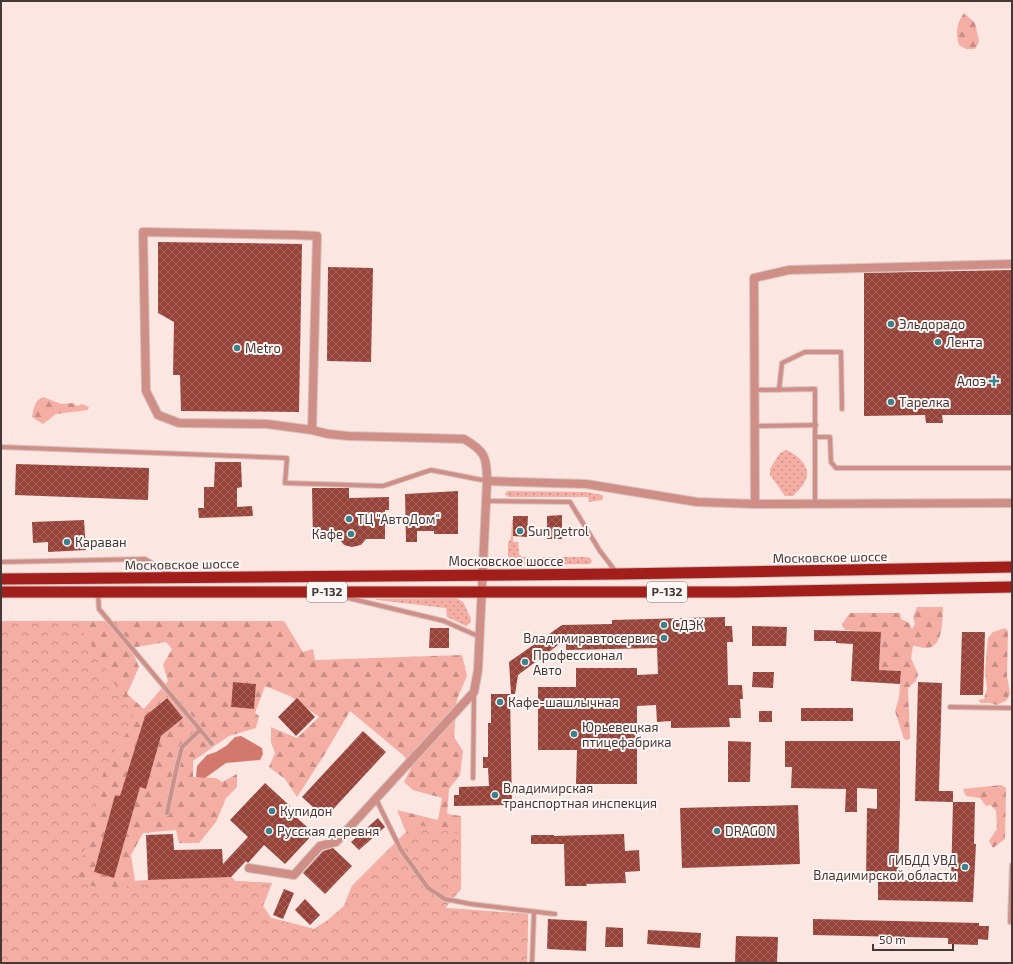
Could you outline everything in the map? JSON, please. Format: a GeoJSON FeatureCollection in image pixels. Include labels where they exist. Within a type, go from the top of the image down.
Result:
{"type":"FeatureCollection","features":[{"type":"Feature","properties":{"kind":"highway","name":"Московское шоссе"},"geometry":{"type":"LineString","coordinates":[[1,579],[618,574],[1012,567]]}},
{"type":"Feature","properties":{"kind":"highway","name":"Московское шоссе"},"geometry":{"type":"LineString","coordinates":[[1,592],[734,592],[1012,587]]}},
{"type":"Feature","properties":{"kind":"street"},"geometry":{"type":"LineString","coordinates":[[250,868],[294,875],[320,846],[336,842],[474,692],[478,670],[480,637],[487,461],[477,446],[464,439],[348,436],[267,424],[179,424],[158,415],[146,391],[143,232],[317,236],[312,430]]}},
{"type":"Feature","properties":{"kind":"street"},"geometry":{"type":"LineString","coordinates":[[755,504],[754,278],[789,270],[1012,264]]}},
{"type":"Feature","properties":{"kind":"street"},"geometry":{"type":"LineString","coordinates":[[487,481],[586,484],[682,500],[755,504],[1012,503]]}},
{"type":"Feature","properties":{"kind":"lane"},"geometry":{"type":"LineString","coordinates":[[778,390],[782,363],[804,352],[841,352],[842,409]]}},
{"type":"Feature","properties":{"kind":"lane"},"geometry":{"type":"LineString","coordinates":[[755,390],[815,389],[815,503]]}},
{"type":"Feature","properties":{"kind":"lane"},"geometry":{"type":"LineString","coordinates":[[755,426],[816,425]]}},
{"type":"Feature","properties":{"kind":"lane"},"geometry":{"type":"LineString","coordinates":[[815,437],[830,437],[830,462],[836,468],[1012,468]]}},
{"type":"Feature","properties":{"kind":"lane"},"geometry":{"type":"LineString","coordinates":[[1,447],[287,458],[285,482],[384,486],[431,470],[487,481]]}},
{"type":"Feature","properties":{"kind":"lane"},"geometry":{"type":"LineString","coordinates":[[486,501],[570,502],[600,551],[618,574]]}},
{"type":"Feature","properties":{"kind":"lane"},"geometry":{"type":"LineString","coordinates":[[1,562],[144,559],[177,578]]}},
{"type":"Feature","properties":{"kind":"lane"},"geometry":{"type":"LineString","coordinates":[[98,592],[99,610],[212,744]]}},
{"type":"Feature","properties":{"kind":"lane"},"geometry":{"type":"LineString","coordinates":[[312,592],[444,620],[480,637]]}},
{"type":"Feature","properties":{"kind":"lane"},"geometry":{"type":"LineString","coordinates":[[473,778],[474,692]]}},
{"type":"Feature","properties":{"kind":"lane"},"geometry":{"type":"LineString","coordinates":[[950,707],[1012,708]]}},
{"type":"Feature","properties":{"kind":"lane"},"geometry":{"type":"LineString","coordinates":[[167,813],[176,766],[182,747],[200,730]]}},
{"type":"Feature","properties":{"kind":"lane"},"geometry":{"type":"LineString","coordinates":[[376,799],[401,850],[428,888],[445,899],[471,904],[554,914]]}},
{"type":"Feature","properties":{"kind":"lane"},"geometry":{"type":"LineString","coordinates":[[1010,922],[1012,865]]}},
{"type":"Feature","properties":{"kind":"lane"},"geometry":{"type":"LineString","coordinates":[[532,963],[534,912]]}},
{"type":"Feature","properties":{"kind":"green space"},"geometry":{"type":"Polygon","coordinates":[[[964,13],[975,23],[979,42],[975,49],[966,49],[959,45],[957,28],[964,13]]]}},
{"type":"Feature","properties":{"kind":"green space"},"geometry":{"type":"Polygon","coordinates":[[[43,397],[61,404],[73,403],[77,406],[82,404],[89,407],[88,410],[56,414],[43,424],[32,417],[36,403],[43,397]]]}},
{"type":"Feature","properties":{"kind":"green space"},"geometry":{"type":"Polygon","coordinates":[[[786,450],[803,462],[807,471],[807,476],[804,483],[793,496],[785,496],[770,475],[770,469],[780,453],[786,450]]]}},
{"type":"Feature","properties":{"kind":"green space"},"geometry":{"type":"Polygon","coordinates":[[[507,491],[586,492],[603,495],[602,500],[589,502],[588,497],[508,497],[505,494],[507,491]]]}},
{"type":"Feature","properties":{"kind":"green space"},"geometry":{"type":"Polygon","coordinates":[[[512,520],[513,542],[518,542],[519,554],[522,557],[587,557],[592,561],[590,564],[517,565],[512,562],[508,556],[508,543],[511,538],[512,520]]]}},
{"type":"Feature","properties":{"kind":"green space"},"geometry":{"type":"Polygon","coordinates":[[[456,598],[463,602],[471,619],[470,623],[466,626],[447,617],[446,608],[375,599],[456,598]]]}},
{"type":"Feature","properties":{"kind":"green space"},"geometry":{"type":"Polygon","coordinates":[[[917,607],[943,607],[941,632],[936,643],[932,647],[926,648],[913,646],[911,658],[918,674],[916,681],[908,688],[910,738],[908,740],[904,739],[895,711],[899,698],[901,671],[879,670],[881,633],[845,630],[842,624],[850,613],[900,613],[901,619],[909,623],[912,629],[915,624],[913,617],[917,607]]]}},
{"type":"Feature","properties":{"kind":"green space"},"geometry":{"type":"Polygon","coordinates":[[[1,621],[284,621],[303,652],[313,649],[315,660],[462,655],[467,676],[457,699],[454,737],[463,751],[460,775],[449,789],[447,814],[461,816],[461,889],[445,908],[528,914],[527,963],[1,963],[1,621]],[[166,642],[131,648],[139,667],[127,694],[144,709],[168,681],[163,665],[172,649],[166,642]],[[233,682],[231,707],[254,709],[256,684],[233,682]],[[265,686],[255,713],[259,716],[256,728],[229,736],[193,761],[193,777],[216,778],[222,782],[237,774],[237,787],[226,798],[216,822],[199,843],[179,843],[176,830],[143,833],[131,855],[135,881],[231,877],[235,881],[272,883],[263,906],[271,918],[314,929],[328,920],[344,906],[352,886],[406,832],[397,810],[438,820],[442,798],[413,790],[404,782],[412,766],[403,755],[350,711],[297,797],[285,779],[269,767],[275,753],[271,742],[271,727],[297,738],[319,717],[290,696],[265,686]],[[166,698],[145,716],[125,782],[146,789],[161,736],[183,718],[166,698]],[[115,795],[94,872],[114,878],[136,801],[115,795]]]}},
{"type":"Feature","properties":{"kind":"green space"},"geometry":{"type":"Polygon","coordinates":[[[1,621],[77,621],[136,719],[105,766],[77,883],[120,891],[135,881],[148,880],[231,877],[235,881],[272,883],[263,906],[271,918],[314,929],[328,920],[344,906],[352,886],[414,824],[461,834],[461,889],[445,908],[528,914],[527,963],[1,963],[1,621]]]}},
{"type":"Feature","properties":{"kind":"green space"},"geometry":{"type":"Polygon","coordinates":[[[1005,628],[1008,631],[1007,676],[1010,694],[1006,701],[996,705],[981,703],[978,700],[984,699],[987,689],[985,670],[988,638],[993,632],[1005,628]]]}},
{"type":"Feature","properties":{"kind":"green space"},"geometry":{"type":"Polygon","coordinates":[[[1001,785],[1006,788],[1005,839],[993,848],[989,841],[997,829],[996,810],[990,805],[986,806],[980,798],[966,796],[963,789],[1001,785]]]}},
{"type":"Feature","properties":{"kind":"shaded area"},"geometry":{"type":"Polygon","coordinates":[[[241,736],[262,748],[263,754],[260,760],[226,763],[205,778],[196,777],[197,766],[207,755],[226,746],[235,737],[241,736]]]}},
{"type":"Feature","properties":{"kind":"building","name":"Metro"},"geometry":{"type":"Polygon","coordinates":[[[158,242],[302,244],[299,412],[181,411],[180,375],[173,375],[174,322],[158,313],[158,242]]]}},
{"type":"Feature","properties":{"kind":"building"},"geometry":{"type":"Polygon","coordinates":[[[328,267],[373,268],[371,362],[327,361],[328,267]]]}},
{"type":"Feature","properties":{"kind":"building","name":"Лента"},"geometry":{"type":"Polygon","coordinates":[[[1012,270],[1012,415],[942,415],[943,423],[926,423],[925,415],[864,416],[864,273],[1012,270]]]}},
{"type":"Feature","properties":{"kind":"building"},"geometry":{"type":"Polygon","coordinates":[[[215,462],[241,462],[242,487],[237,488],[237,507],[252,506],[253,516],[199,518],[198,508],[204,508],[204,487],[214,487],[215,462]]]}},
{"type":"Feature","properties":{"kind":"building"},"geometry":{"type":"Polygon","coordinates":[[[16,464],[149,468],[148,500],[15,495],[16,464]]]}},
{"type":"Feature","properties":{"kind":"building","name":"ТЦ \"АвтоДом\""},"geometry":{"type":"Polygon","coordinates":[[[312,488],[349,488],[349,498],[389,497],[389,510],[385,510],[385,539],[366,539],[361,545],[352,547],[344,545],[340,540],[313,540],[312,488]]]}},
{"type":"Feature","properties":{"kind":"building"},"geometry":{"type":"Polygon","coordinates":[[[458,491],[458,534],[434,534],[434,531],[417,531],[417,542],[406,542],[405,494],[458,491]]]}},
{"type":"Feature","properties":{"kind":"building"},"geometry":{"type":"Polygon","coordinates":[[[562,515],[562,539],[547,539],[547,516],[562,515]]]}},
{"type":"Feature","properties":{"kind":"building","name":"Sun petrol"},"geometry":{"type":"Polygon","coordinates":[[[513,516],[528,516],[527,537],[513,536],[513,516]]]}},
{"type":"Feature","properties":{"kind":"building"},"geometry":{"type":"Polygon","coordinates":[[[84,520],[86,550],[48,552],[48,542],[33,543],[32,522],[84,520]]]}},
{"type":"Feature","properties":{"kind":"building"},"geometry":{"type":"Polygon","coordinates":[[[725,617],[725,626],[732,626],[733,642],[727,642],[728,685],[742,685],[743,699],[740,699],[741,718],[729,718],[730,727],[671,728],[671,721],[657,722],[656,705],[637,706],[637,784],[576,784],[577,750],[538,750],[538,687],[576,687],[576,668],[637,668],[637,675],[658,674],[657,648],[566,650],[566,639],[518,675],[515,694],[511,694],[509,662],[562,625],[612,624],[612,620],[725,617]]]}},
{"type":"Feature","properties":{"kind":"building"},"geometry":{"type":"Polygon","coordinates":[[[752,626],[787,627],[786,646],[752,646],[752,626]]]}},
{"type":"Feature","properties":{"kind":"building"},"geometry":{"type":"Polygon","coordinates":[[[430,628],[449,628],[449,648],[429,648],[430,628]]]}},
{"type":"Feature","properties":{"kind":"building"},"geometry":{"type":"Polygon","coordinates":[[[814,630],[881,632],[879,670],[901,671],[900,684],[851,681],[853,644],[836,643],[836,641],[814,641],[814,630]]]}},
{"type":"Feature","properties":{"kind":"building"},"geometry":{"type":"Polygon","coordinates":[[[962,632],[985,632],[983,695],[960,695],[962,632]]]}},
{"type":"Feature","properties":{"kind":"building"},"geometry":{"type":"Polygon","coordinates":[[[753,672],[774,672],[773,688],[752,687],[753,672]]]}},
{"type":"Feature","properties":{"kind":"building"},"geometry":{"type":"Polygon","coordinates":[[[233,682],[256,684],[254,709],[231,707],[233,682]]]}},
{"type":"Feature","properties":{"kind":"building"},"geometry":{"type":"Polygon","coordinates":[[[918,682],[942,683],[939,791],[953,791],[953,802],[915,801],[918,682]]]}},
{"type":"Feature","properties":{"kind":"building"},"geometry":{"type":"Polygon","coordinates":[[[491,694],[510,694],[512,805],[454,806],[454,795],[459,795],[459,787],[489,786],[488,768],[483,768],[483,757],[488,757],[488,723],[491,723],[491,694]]]}},
{"type":"Feature","properties":{"kind":"building"},"geometry":{"type":"Polygon","coordinates":[[[167,698],[183,718],[161,736],[146,789],[140,787],[114,878],[94,872],[115,795],[120,796],[145,716],[167,698]]]}},
{"type":"Feature","properties":{"kind":"building"},"geometry":{"type":"Polygon","coordinates":[[[297,698],[315,717],[296,736],[278,717],[297,698]]]}},
{"type":"Feature","properties":{"kind":"building"},"geometry":{"type":"Polygon","coordinates":[[[801,708],[853,708],[853,721],[801,721],[801,708]]]}},
{"type":"Feature","properties":{"kind":"building"},"geometry":{"type":"Polygon","coordinates":[[[759,711],[772,711],[772,722],[759,722],[759,711]]]}},
{"type":"Feature","properties":{"kind":"building"},"geometry":{"type":"Polygon","coordinates":[[[363,731],[386,752],[325,818],[302,797],[363,731]]]}},
{"type":"Feature","properties":{"kind":"building"},"geometry":{"type":"Polygon","coordinates":[[[728,741],[751,742],[750,782],[728,782],[728,741]]]}},
{"type":"Feature","properties":{"kind":"building"},"geometry":{"type":"Polygon","coordinates":[[[785,741],[900,741],[898,880],[951,881],[953,802],[975,802],[974,844],[976,844],[973,902],[878,900],[878,879],[866,879],[867,808],[877,809],[877,789],[857,788],[857,812],[845,812],[846,789],[791,788],[792,767],[785,767],[785,741]]]}},
{"type":"Feature","properties":{"kind":"building"},"geometry":{"type":"Polygon","coordinates":[[[265,783],[290,806],[287,809],[314,833],[285,864],[264,845],[248,863],[246,861],[231,877],[148,880],[146,835],[173,834],[174,850],[222,849],[223,864],[248,837],[230,820],[265,783]]]}},
{"type":"Feature","properties":{"kind":"building"},"geometry":{"type":"Polygon","coordinates":[[[798,805],[800,864],[682,868],[680,808],[798,805]]]}},
{"type":"Feature","properties":{"kind":"building"},"geometry":{"type":"Polygon","coordinates":[[[378,818],[385,827],[359,850],[351,842],[378,818]]]}},
{"type":"Feature","properties":{"kind":"building"},"geometry":{"type":"Polygon","coordinates":[[[624,834],[625,851],[639,850],[640,871],[625,872],[626,883],[565,886],[564,844],[531,844],[531,835],[554,836],[624,834]]]}},
{"type":"Feature","properties":{"kind":"building"},"geometry":{"type":"Polygon","coordinates":[[[333,848],[352,866],[325,894],[303,873],[323,851],[333,848]]]}},
{"type":"Feature","properties":{"kind":"building"},"geometry":{"type":"Polygon","coordinates":[[[284,889],[294,893],[283,919],[273,915],[284,889]]]}},
{"type":"Feature","properties":{"kind":"building"},"geometry":{"type":"Polygon","coordinates":[[[305,899],[320,915],[310,925],[295,910],[305,899]]]}},
{"type":"Feature","properties":{"kind":"building"},"geometry":{"type":"Polygon","coordinates":[[[548,919],[587,921],[586,951],[547,949],[548,919]]]}},
{"type":"Feature","properties":{"kind":"building"},"geometry":{"type":"Polygon","coordinates":[[[813,919],[979,923],[979,926],[989,926],[988,940],[978,939],[978,945],[948,944],[948,938],[813,935],[813,919]]]}},
{"type":"Feature","properties":{"kind":"building"},"geometry":{"type":"Polygon","coordinates":[[[606,927],[623,928],[623,947],[605,947],[606,927]]]}},
{"type":"Feature","properties":{"kind":"building"},"geometry":{"type":"Polygon","coordinates":[[[648,930],[701,933],[700,948],[647,944],[648,930]]]}},
{"type":"Feature","properties":{"kind":"building"},"geometry":{"type":"Polygon","coordinates":[[[736,936],[778,937],[777,963],[735,963],[736,936]]]}},
{"type":"Feature","properties":{"kind":"place","name":"Эльдорадо"},"geometry":{"type":"Point","coordinates":[891,324]}},
{"type":"Feature","properties":{"kind":"place","name":"Лента"},"geometry":{"type":"Point","coordinates":[938,342]}},
{"type":"Feature","properties":{"kind":"place","name":"Metro"},"geometry":{"type":"Point","coordinates":[237,348]}},
{"type":"Feature","properties":{"kind":"place","name":"Алоэ"},"geometry":{"type":"Point","coordinates":[994,381]}},
{"type":"Feature","properties":{"kind":"place","name":"Тарелка"},"geometry":{"type":"Point","coordinates":[891,402]}},
{"type":"Feature","properties":{"kind":"place","name":"ТЦ \"АвтоДом\""},"geometry":{"type":"Point","coordinates":[349,519]}},
{"type":"Feature","properties":{"kind":"place","name":"Sun petrol"},"geometry":{"type":"Point","coordinates":[520,531]}},
{"type":"Feature","properties":{"kind":"place","name":"Кафе"},"geometry":{"type":"Point","coordinates":[351,534]}},
{"type":"Feature","properties":{"kind":"place","name":"Караван"},"geometry":{"type":"Point","coordinates":[67,542]}},
{"type":"Feature","properties":{"kind":"place","name":"СДЭК"},"geometry":{"type":"Point","coordinates":[664,625]}},
{"type":"Feature","properties":{"kind":"place","name":"Владимиравтосервис"},"geometry":{"type":"Point","coordinates":[664,638]}},
{"type":"Feature","properties":{"kind":"place","name":"Профессионал Авто"},"geometry":{"type":"Point","coordinates":[525,662]}},
{"type":"Feature","properties":{"kind":"place","name":"Кафе-шашлычная"},"geometry":{"type":"Point","coordinates":[500,702]}},
{"type":"Feature","properties":{"kind":"place","name":"Юрьевецкая птицефабрика"},"geometry":{"type":"Point","coordinates":[574,734]}},
{"type":"Feature","properties":{"kind":"place","name":"Владимирская транспортная инспекция"},"geometry":{"type":"Point","coordinates":[495,795]}},
{"type":"Feature","properties":{"kind":"place","name":"Купидон"},"geometry":{"type":"Point","coordinates":[272,811]}},
{"type":"Feature","properties":{"kind":"place","name":"Русская деревня"},"geometry":{"type":"Point","coordinates":[269,831]}},
{"type":"Feature","properties":{"kind":"place","name":"DRAGON"},"geometry":{"type":"Point","coordinates":[717,831]}},
{"type":"Feature","properties":{"kind":"place","name":"ГИБДД УВД Владимирской области"},"geometry":{"type":"Point","coordinates":[965,867]}}]}
